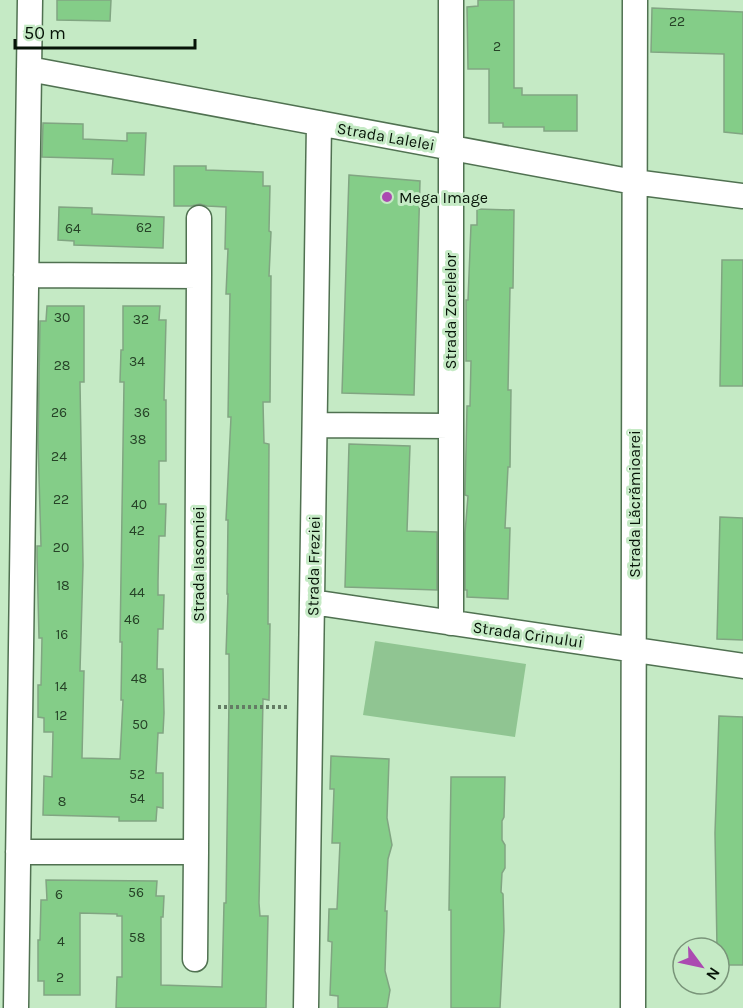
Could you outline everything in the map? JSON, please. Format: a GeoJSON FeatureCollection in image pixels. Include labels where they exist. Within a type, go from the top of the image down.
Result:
{"type":"FeatureCollection","features":[{"type":"Feature","properties":{"kind":"street"},"geometry":{"type":"LineString","coordinates":[[16,1008],[30,0]]}},
{"type":"Feature","properties":{"kind":"street","name":"Strada Zorelelor"},"geometry":{"type":"LineString","coordinates":[[451,0],[451,623]]}},
{"type":"Feature","properties":{"kind":"street","name":"Strada Lăcrămioarei"},"geometry":{"type":"LineString","coordinates":[[633,1008],[635,0]]}},
{"type":"Feature","properties":{"kind":"street","name":"Strada Lalelei"},"geometry":{"type":"LineString","coordinates":[[29,69],[634,182],[743,196]]}},
{"type":"Feature","properties":{"kind":"street","name":"Strada Freziei"},"geometry":{"type":"LineString","coordinates":[[306,1008],[319,123]]}},
{"type":"Feature","properties":{"kind":"street","name":"Strada Iasomiei"},"geometry":{"type":"LineString","coordinates":[[195,958],[199,218]]}},
{"type":"Feature","properties":{"kind":"street"},"geometry":{"type":"LineString","coordinates":[[26,275],[199,276]]}},
{"type":"Feature","properties":{"kind":"street"},"geometry":{"type":"LineString","coordinates":[[315,424],[450,426]]}},
{"type":"Feature","properties":{"kind":"street","name":"Strada Crinului"},"geometry":{"type":"LineString","coordinates":[[312,602],[743,666]]}},
{"type":"Feature","properties":{"kind":"street"},"geometry":{"type":"LineString","coordinates":[[18,852],[196,852]]}},
{"type":"Feature","properties":{"kind":"path"},"geometry":{"type":"LineString","coordinates":[[197,700],[216,700],[216,706],[310,708]]}},
{"type":"Feature","properties":{"kind":"green space"},"geometry":{"type":"Polygon","coordinates":[[[375,641],[526,664],[515,737],[363,715],[375,641]]]}},
{"type":"Feature","properties":{"kind":"building"},"geometry":{"type":"Polygon","coordinates":[[[57,0],[111,0],[110,21],[57,20],[57,0]]]}},
{"type":"Feature","properties":{"kind":"building"},"geometry":{"type":"Polygon","coordinates":[[[478,0],[514,0],[514,88],[522,88],[522,95],[577,95],[577,131],[544,131],[544,127],[503,127],[503,123],[489,123],[489,69],[468,69],[467,7],[478,6],[478,0]]]}},
{"type":"Feature","properties":{"kind":"building"},"geometry":{"type":"Polygon","coordinates":[[[652,8],[743,12],[743,134],[724,132],[724,54],[651,52],[652,8]]]}},
{"type":"Feature","properties":{"kind":"building"},"geometry":{"type":"Polygon","coordinates":[[[43,123],[83,124],[83,139],[127,141],[127,133],[146,133],[144,175],[112,174],[113,159],[42,157],[43,123]]]}},
{"type":"Feature","properties":{"kind":"building"},"geometry":{"type":"Polygon","coordinates":[[[174,166],[206,166],[206,170],[263,172],[263,186],[270,186],[270,402],[263,402],[264,443],[269,444],[269,700],[263,699],[259,903],[260,916],[268,916],[266,1008],[116,1008],[117,977],[122,977],[122,916],[117,916],[117,914],[80,913],[80,995],[44,995],[44,981],[38,981],[41,900],[47,900],[46,880],[157,881],[156,896],[164,896],[163,917],[161,917],[161,985],[222,987],[224,903],[226,903],[229,699],[229,654],[226,654],[228,520],[226,520],[231,417],[228,417],[230,294],[226,294],[228,249],[225,249],[226,207],[200,204],[174,206],[174,166]]]}},
{"type":"Feature","properties":{"kind":"building"},"geometry":{"type":"Polygon","coordinates":[[[349,175],[420,181],[414,395],[342,393],[349,175]]]}},
{"type":"Feature","properties":{"kind":"building"},"geometry":{"type":"Polygon","coordinates":[[[59,207],[92,208],[92,214],[164,217],[163,248],[74,245],[74,241],[58,240],[59,207]]]}},
{"type":"Feature","properties":{"kind":"building"},"geometry":{"type":"Polygon","coordinates":[[[477,209],[514,210],[508,390],[511,390],[510,467],[508,467],[505,528],[510,528],[508,599],[467,597],[467,590],[465,590],[465,533],[468,496],[465,495],[467,406],[470,406],[471,361],[466,361],[466,300],[468,300],[471,225],[477,225],[477,209]]]}},
{"type":"Feature","properties":{"kind":"building"},"geometry":{"type":"Polygon","coordinates":[[[722,260],[743,260],[743,386],[720,386],[722,260]]]}},
{"type":"Feature","properties":{"kind":"building"},"geometry":{"type":"Polygon","coordinates":[[[47,306],[84,306],[84,382],[80,382],[83,565],[80,671],[84,671],[82,758],[120,759],[123,700],[121,700],[122,642],[120,642],[124,382],[120,382],[123,306],[160,306],[159,320],[166,320],[164,400],[166,400],[166,461],[159,461],[159,504],[166,504],[165,536],[159,536],[158,581],[158,595],[164,595],[163,629],[158,629],[157,669],[163,669],[164,713],[163,733],[158,733],[156,773],[163,773],[163,808],[157,807],[156,821],[119,821],[119,817],[43,815],[44,776],[52,777],[53,732],[44,732],[44,718],[38,717],[42,638],[39,638],[37,556],[37,546],[41,546],[38,441],[40,321],[46,321],[47,306]]]}},
{"type":"Feature","properties":{"kind":"building"},"geometry":{"type":"Polygon","coordinates":[[[349,444],[410,446],[407,531],[437,532],[437,590],[345,587],[349,444]]]}},
{"type":"Feature","properties":{"kind":"building"},"geometry":{"type":"Polygon","coordinates":[[[720,517],[743,518],[743,640],[717,639],[720,517]]]}},
{"type":"Feature","properties":{"kind":"building"},"geometry":{"type":"Polygon","coordinates":[[[719,716],[743,717],[743,965],[731,965],[731,936],[717,936],[715,833],[719,716]]]}},
{"type":"Feature","properties":{"kind":"building"},"geometry":{"type":"Polygon","coordinates":[[[331,756],[389,759],[387,818],[392,845],[388,859],[385,911],[387,911],[385,971],[390,990],[387,1008],[338,1008],[338,996],[330,995],[332,942],[328,941],[329,909],[337,909],[340,843],[332,843],[334,789],[330,789],[331,756]]]}},
{"type":"Feature","properties":{"kind":"building"},"geometry":{"type":"Polygon","coordinates":[[[451,777],[505,777],[502,840],[505,845],[505,868],[502,873],[501,892],[503,894],[504,931],[500,1008],[451,1008],[451,910],[449,910],[451,777]]]}},
{"type":"Feature","properties":{"kind":"place","name":"Mega Image"},"geometry":{"type":"Point","coordinates":[387,197]}}]}
